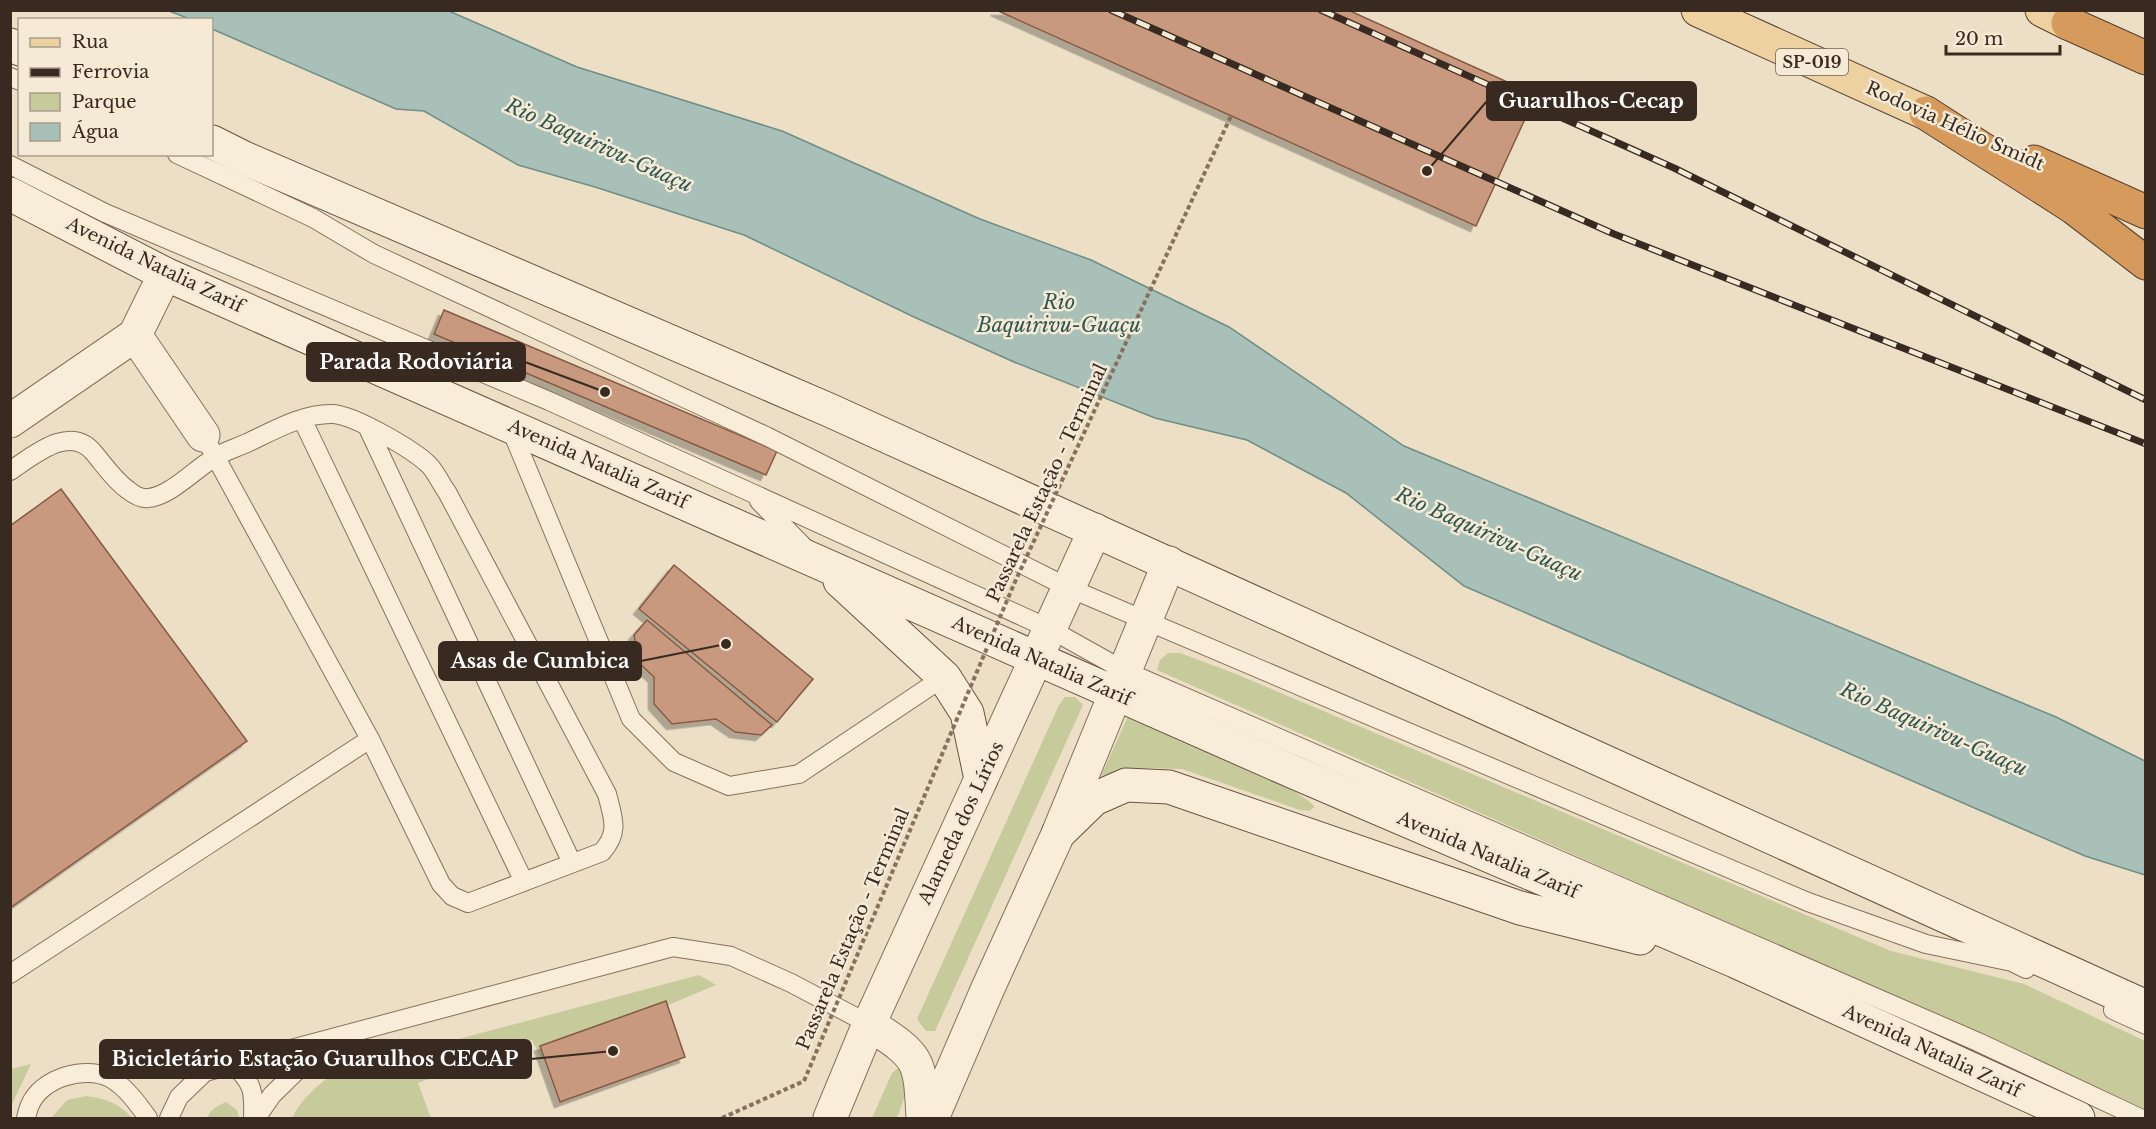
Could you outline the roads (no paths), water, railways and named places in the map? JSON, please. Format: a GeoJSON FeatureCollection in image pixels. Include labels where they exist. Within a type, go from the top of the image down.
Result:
{"type":"FeatureCollection","features":[{"type":"Feature","properties":{"kind":"highway"},"geometry":{"type":"LineString","coordinates":[[2055,16],[2145,48]]}},
{"type":"Feature","properties":{"kind":"highway"},"geometry":{"type":"LineString","coordinates":[[2055,16],[2145,58]]}},
{"type":"Feature","properties":{"kind":"highway","name":"Rodovia Hélio Smidt"},"geometry":{"type":"LineString","coordinates":[[1926,113],[2145,212]]}},
{"type":"Feature","properties":{"kind":"highway"},"geometry":{"type":"LineString","coordinates":[[1926,113],[2073,207],[2145,263]]}},
{"type":"Feature","properties":{"kind":"main road","name":"Rodovia Hélio Smidt"},"geometry":{"type":"LineString","coordinates":[[1698,10],[1926,113]]}},
{"type":"Feature","properties":{"kind":"main road"},"geometry":{"type":"LineString","coordinates":[[213,142],[244,158],[829,410],[2145,1007]]}},
{"type":"Feature","properties":{"kind":"main road","name":"Avenida Natalia Zarif"},"geometry":{"type":"LineString","coordinates":[[10,194],[165,274],[1037,658],[1120,682],[1306,778],[1735,961],[2078,1119]]}},
{"type":"Feature","properties":{"kind":"main road"},"geometry":{"type":"LineString","coordinates":[[10,421],[135,335],[165,274]]}},
{"type":"Feature","properties":{"kind":"main road"},"geometry":{"type":"LineString","coordinates":[[135,335],[209,446]]}},
{"type":"Feature","properties":{"kind":"main road","name":"Alameda dos Lírios"},"geometry":{"type":"LineString","coordinates":[[830,1119],[869,1024],[1095,530]]}},
{"type":"Feature","properties":{"kind":"main road"},"geometry":{"type":"LineString","coordinates":[[818,561],[944,676],[967,713],[981,779]]}},
{"type":"Feature","properties":{"kind":"main road"},"geometry":{"type":"LineString","coordinates":[[932,1119],[1058,834],[1169,563]]}},
{"type":"Feature","properties":{"kind":"main road"},"geometry":{"type":"LineString","coordinates":[[1058,834],[1094,799],[1126,785],[1169,787],[1520,908],[1735,961]]}},
{"type":"Feature","properties":{"kind":"main road"},"geometry":{"type":"LineString","coordinates":[[869,1024],[904,1046],[913,1058],[921,1075],[923,1119]]}},
{"type":"Feature","properties":{"kind":"lane"},"geometry":{"type":"LineString","coordinates":[[181,156],[313,218],[374,254],[766,436],[1069,588],[1808,902],[1926,944],[2012,962],[2145,1025]]}},
{"type":"Feature","properties":{"kind":"lane"},"geometry":{"type":"LineString","coordinates":[[10,165],[105,213],[549,401],[1050,629],[1120,682],[1978,1042],[2140,1119]]}},
{"type":"Feature","properties":{"kind":"lane"},"geometry":{"type":"LineString","coordinates":[[10,471],[46,447],[67,441],[77,441],[93,452],[132,494],[145,499],[159,496],[209,446],[302,419],[334,414],[367,426],[429,465],[447,492],[607,794],[615,825],[612,842],[602,852],[468,903],[452,896],[441,884],[370,739],[209,446]]}},
{"type":"Feature","properties":{"kind":"lane"},"geometry":{"type":"LineString","coordinates":[[302,419],[524,882]]}},
{"type":"Feature","properties":{"kind":"lane"},"geometry":{"type":"LineString","coordinates":[[509,424],[632,719],[674,762],[729,786],[800,774],[944,676]]}},
{"type":"Feature","properties":{"kind":"lane"},"geometry":{"type":"LineString","coordinates":[[367,426],[572,863]]}},
{"type":"Feature","properties":{"kind":"lane"},"geometry":{"type":"LineString","coordinates":[[752,493],[818,561]]}},
{"type":"Feature","properties":{"kind":"lane"},"geometry":{"type":"LineString","coordinates":[[10,974],[370,739]]}},
{"type":"Feature","properties":{"kind":"lane"},"geometry":{"type":"LineString","coordinates":[[169,1119],[179,1097],[205,1072],[673,947],[731,956],[791,983],[869,1024]]}},
{"type":"Feature","properties":{"kind":"lane"},"geometry":{"type":"LineString","coordinates":[[255,1119],[272,1095],[330,1038]]}},
{"type":"Feature","properties":{"kind":"lane"},"geometry":{"type":"LineString","coordinates":[[232,1063],[246,1078],[254,1094],[255,1119]]}},
{"type":"Feature","properties":{"kind":"lane"},"geometry":{"type":"LineString","coordinates":[[26,1119],[30,1104],[42,1089],[72,1074],[92,1073],[109,1078],[122,1087],[148,1119]]}},
{"type":"Feature","properties":{"kind":"water","name":"Rio Baquirivu-Guaçu"},"geometry":{"type":"Polygon","coordinates":[[[169,11],[449,11],[577,67],[782,131],[980,219],[1091,260],[1229,327],[1404,446],[2056,717],[2145,761],[2145,875],[2085,856],[1464,586],[1346,493],[1247,440],[1155,418],[1014,362],[914,317],[744,235],[518,165],[424,111],[396,109],[213,29],[213,18],[187,18],[169,11]]]}},
{"type":"Feature","properties":{"kind":"railway"},"geometry":{"type":"LineString","coordinates":[[1111,10],[1614,234],[2146,444]]}},
{"type":"Feature","properties":{"kind":"railway"},"geometry":{"type":"LineString","coordinates":[[1321,10],[1674,168],[2146,400]]}},
{"type":"Feature","properties":{"kind":"place","name":"Guarulhos-Cecap"},"geometry":{"type":"Point","coordinates":[1427,171]}},
{"type":"Feature","properties":{"kind":"place","name":"Parada Rodoviária"},"geometry":{"type":"Point","coordinates":[605,392]}},
{"type":"Feature","properties":{"kind":"place","name":"Asas de Cumbica"},"geometry":{"type":"Point","coordinates":[726,644]}},
{"type":"Feature","properties":{"kind":"place","name":"Bicicletário Estação Guarulhos CECAP"},"geometry":{"type":"Point","coordinates":[613,1051]}}]}
